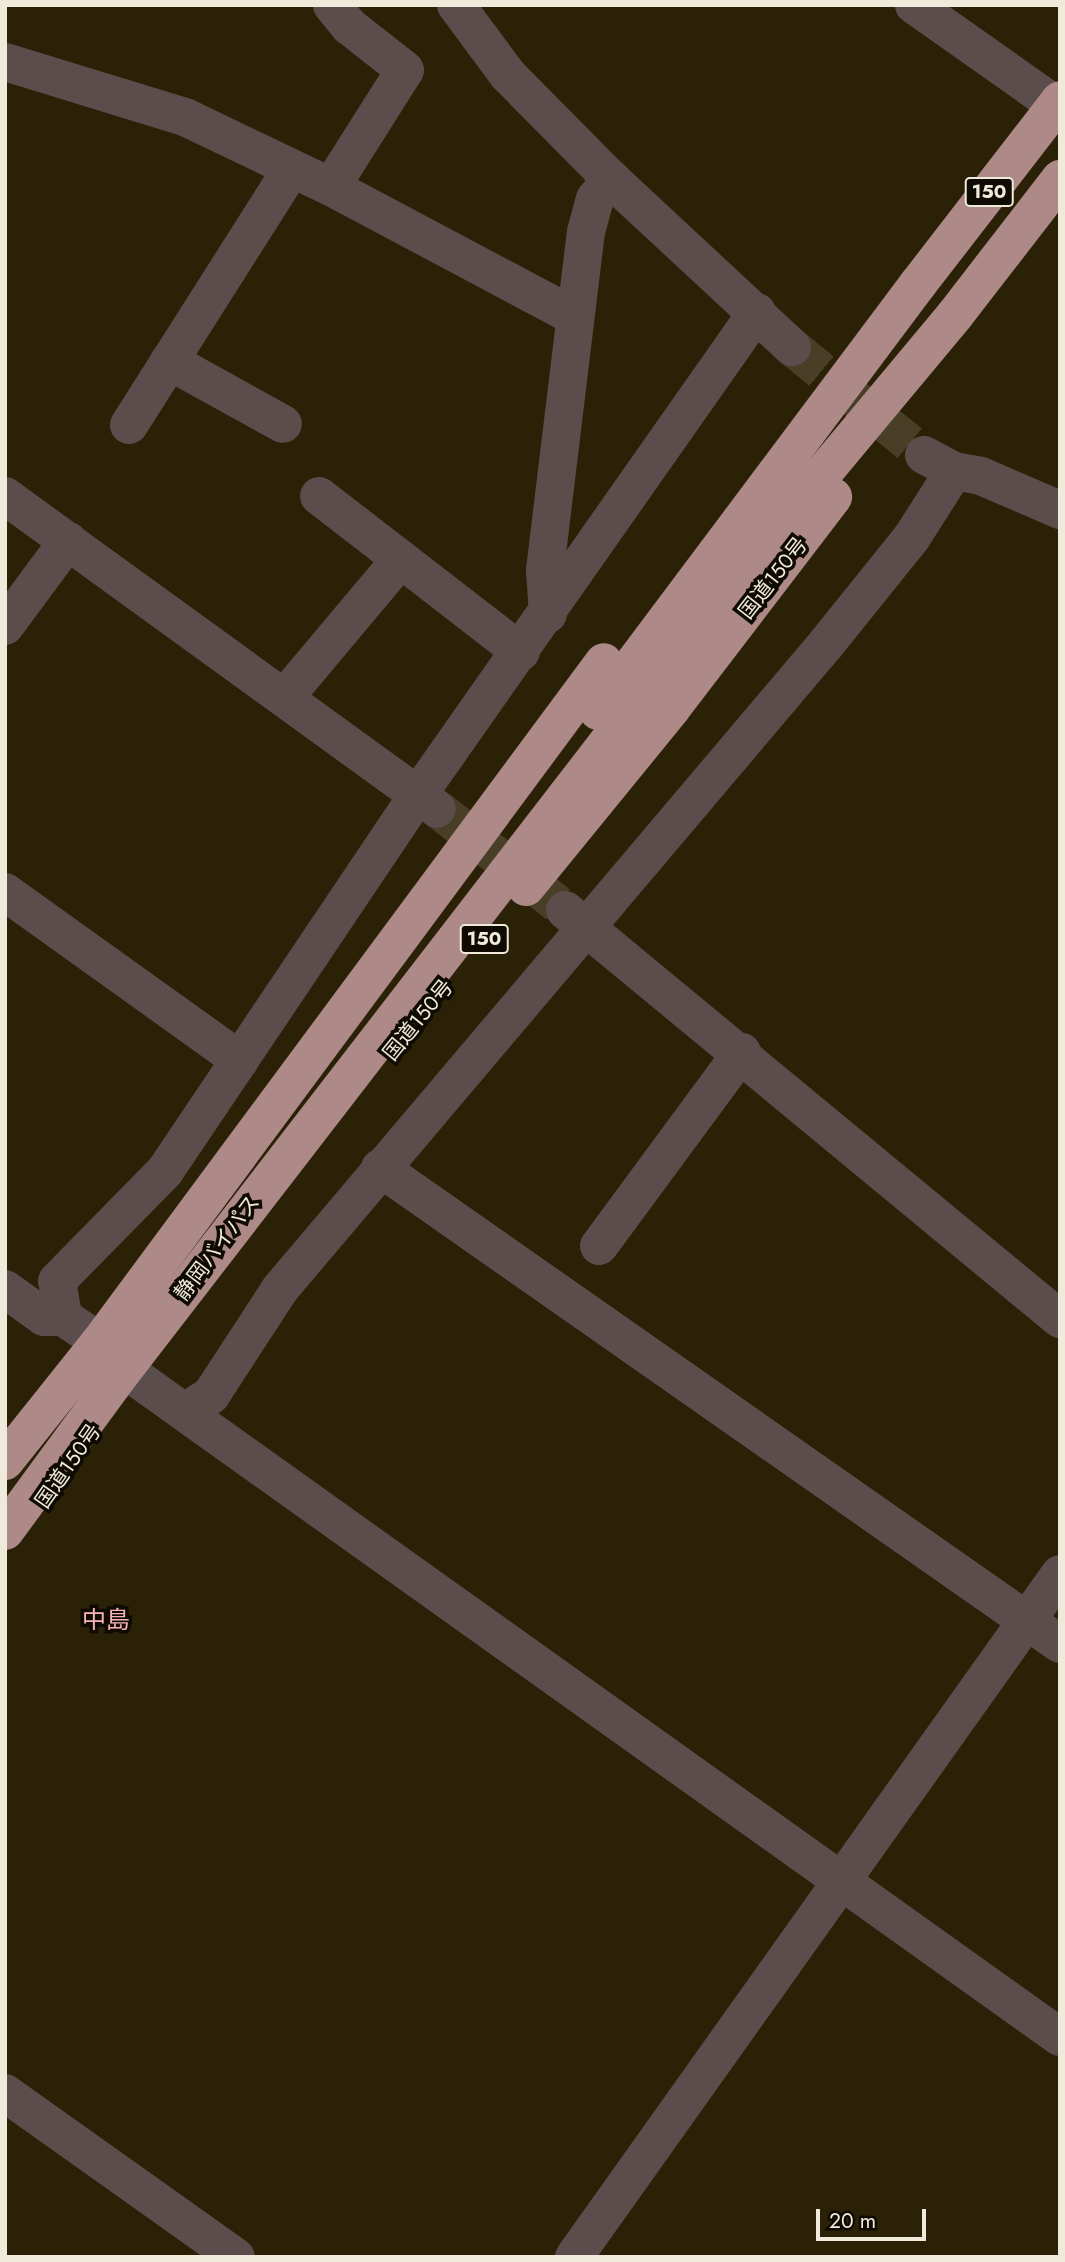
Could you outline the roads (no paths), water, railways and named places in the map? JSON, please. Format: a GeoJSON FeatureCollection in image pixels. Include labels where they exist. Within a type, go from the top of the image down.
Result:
{"type":"FeatureCollection","features":[{"type":"Feature","properties":{"kind":"highway","name":"国道150号"},"geometry":{"type":"LineString","coordinates":[[423,961],[918,285],[1060,100]]}},
{"type":"Feature","properties":{"kind":"highway","name":"国道150号"},"geometry":{"type":"LineString","coordinates":[[423,961],[720,597],[955,315],[1060,179]]}},
{"type":"Feature","properties":{"kind":"highway","name":"国道150号"},"geometry":{"type":"LineString","coordinates":[[5,1461],[100,1342],[544,738],[702,535],[918,285]]}},
{"type":"Feature","properties":{"kind":"highway","name":"国道150号"},"geometry":{"type":"LineString","coordinates":[[5,1556],[131,1374],[671,709],[807,534],[955,315]]}},
{"type":"Feature","properties":{"kind":"highway","name":"静岡バイパス"},"geometry":{"type":"LineString","coordinates":[[5,1490],[423,961]]}},
{"type":"Feature","properties":{"kind":"highway","name":"静岡バイパス"},"geometry":{"type":"LineString","coordinates":[[5,1531],[423,961]]}},
{"type":"Feature","properties":{"kind":"street"},"geometry":{"type":"LineString","coordinates":[[331,187],[405,71],[349,26],[332,5]]}},
{"type":"Feature","properties":{"kind":"street"},"geometry":{"type":"LineString","coordinates":[[914,5],[1060,108]]}},
{"type":"Feature","properties":{"kind":"street"},"geometry":{"type":"LineString","coordinates":[[464,10],[508,75],[611,179],[792,347]]}},
{"type":"Feature","properties":{"kind":"street"},"geometry":{"type":"LineString","coordinates":[[5,62],[185,117],[331,187],[574,316]]}},
{"type":"Feature","properties":{"kind":"street"},"geometry":{"type":"LineString","coordinates":[[129,425],[291,170]]}},
{"type":"Feature","properties":{"kind":"street"},"geometry":{"type":"LineString","coordinates":[[548,614],[545,570],[574,316],[595,199],[611,179]]}},
{"type":"Feature","properties":{"kind":"street"},"geometry":{"type":"LineString","coordinates":[[63,1317],[57,1281],[165,1171],[240,1060],[428,803],[521,652],[757,312]]}},
{"type":"Feature","properties":{"kind":"street"},"geometry":{"type":"LineString","coordinates":[[169,361],[283,424]]}},
{"type":"Feature","properties":{"kind":"street"},"geometry":{"type":"LineString","coordinates":[[184,1412],[223,1382],[280,1289],[577,918],[912,537],[939,463],[981,476],[1060,510]]}},
{"type":"Feature","properties":{"kind":"street"},"geometry":{"type":"LineString","coordinates":[[5,496],[428,803]]}},
{"type":"Feature","properties":{"kind":"street"},"geometry":{"type":"LineString","coordinates":[[319,496],[521,652]]}},
{"type":"Feature","properties":{"kind":"street"},"geometry":{"type":"LineString","coordinates":[[5,626],[68,541]]}},
{"type":"Feature","properties":{"kind":"street"},"geometry":{"type":"LineString","coordinates":[[285,697],[401,559]]}},
{"type":"Feature","properties":{"kind":"street"},"geometry":{"type":"LineString","coordinates":[[5,892],[240,1060]]}},
{"type":"Feature","properties":{"kind":"street"},"geometry":{"type":"LineString","coordinates":[[577,918],[742,1052],[1060,1319]]}},
{"type":"Feature","properties":{"kind":"street"},"geometry":{"type":"LineString","coordinates":[[599,1246],[742,1052]]}},
{"type":"Feature","properties":{"kind":"street"},"geometry":{"type":"LineString","coordinates":[[380,1167],[1060,1644]]}},
{"type":"Feature","properties":{"kind":"street"},"geometry":{"type":"LineString","coordinates":[[5,1289],[44,1317],[63,1317],[100,1342]]}},
{"type":"Feature","properties":{"kind":"street"},"geometry":{"type":"LineString","coordinates":[[131,1374],[1060,2036]]}},
{"type":"Feature","properties":{"kind":"street"},"geometry":{"type":"LineString","coordinates":[[574,2257],[1060,1574]]}},
{"type":"Feature","properties":{"kind":"street"},"geometry":{"type":"LineString","coordinates":[[5,2093],[236,2257]]}},
{"type":"Feature","properties":{"kind":"tunnel"},"geometry":{"type":"LineString","coordinates":[[792,347],[924,455]]}},
{"type":"Feature","properties":{"kind":"tunnel"},"geometry":{"type":"LineString","coordinates":[[439,810],[565,910]]}},
{"type":"Feature","properties":{"kind":"district","name":"中島"},"geometry":{"type":"Point","coordinates":[106,1620]}}]}
